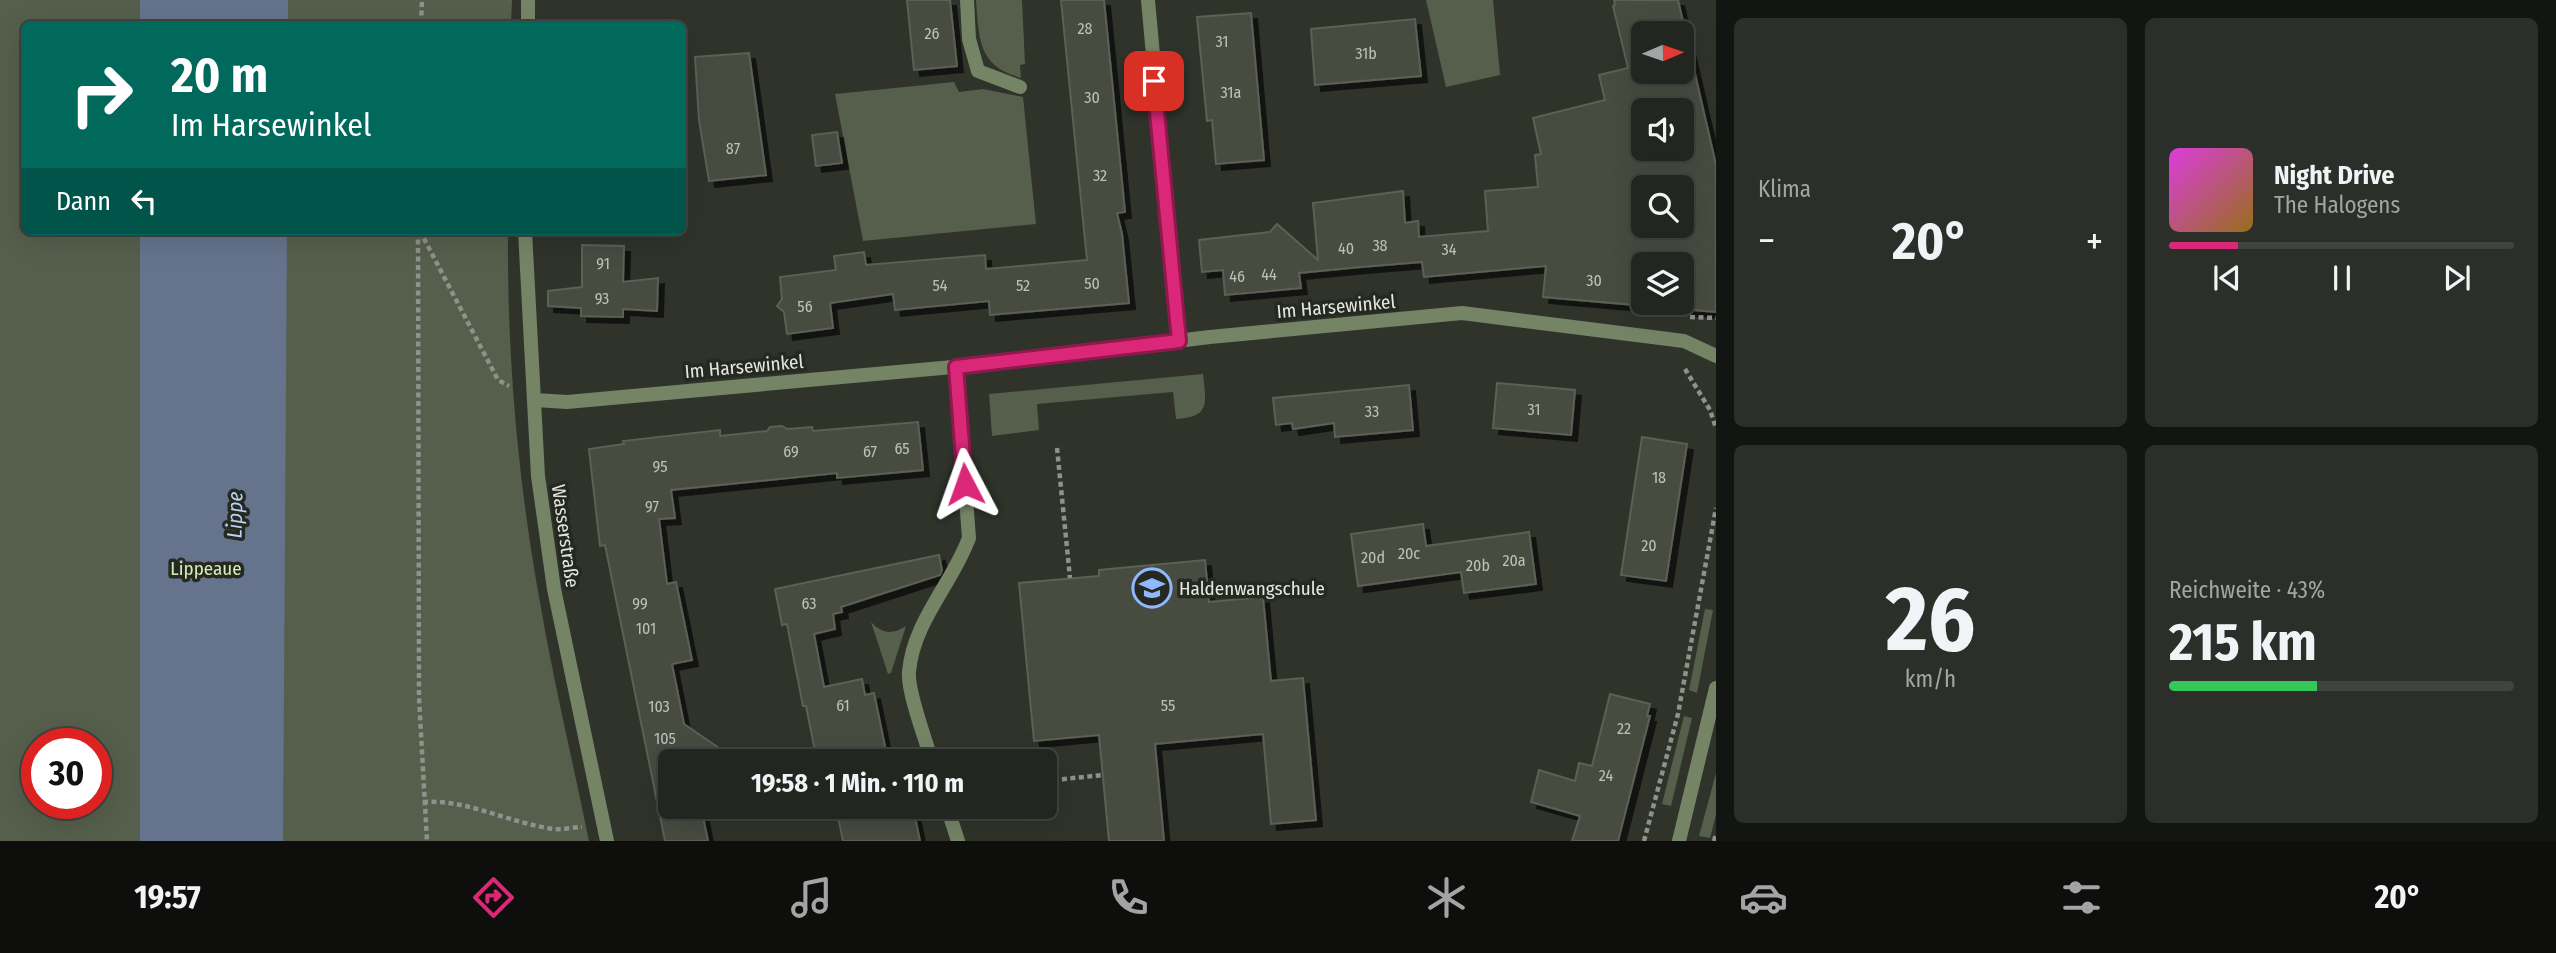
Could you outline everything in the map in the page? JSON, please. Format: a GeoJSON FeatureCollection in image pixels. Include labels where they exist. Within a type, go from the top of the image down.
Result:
{"type":"FeatureCollection","features":[{"type":"Feature","properties":{"kind":"street"},"geometry":{"type":"LineString","coordinates":[[527,21],[528,0]]}},
{"type":"Feature","properties":{"kind":"street"},"geometry":{"type":"LineString","coordinates":[[967,0],[969,39],[978,71],[1020,87]]}},
{"type":"Feature","properties":{"kind":"street"},"geometry":{"type":"LineString","coordinates":[[1148,0],[1179,341]]}},
{"type":"Feature","properties":{"kind":"street","name":"Wasserstraße"},"geometry":{"type":"LineString","coordinates":[[526,235],[538,476],[554,589],[607,841]]}},
{"type":"Feature","properties":{"kind":"street","name":"Im Harsewinkel"},"geometry":{"type":"LineString","coordinates":[[535,400],[567,402],[956,367],[1179,341],[1462,313],[1684,341],[1716,356]]}},
{"type":"Feature","properties":{"kind":"street"},"geometry":{"type":"LineString","coordinates":[[928,749],[908,674],[918,633],[969,538],[956,367]]}},
{"type":"Feature","properties":{"kind":"street"},"geometry":{"type":"LineString","coordinates":[[1679,841],[1716,688]]}},
{"type":"Feature","properties":{"kind":"street"},"geometry":{"type":"LineString","coordinates":[[951,819],[958,841]]}},
{"type":"Feature","properties":{"kind":"path"},"geometry":{"type":"LineString","coordinates":[[421,21],[422,0]]}},
{"type":"Feature","properties":{"kind":"path"},"geometry":{"type":"LineString","coordinates":[[419,235],[419,698],[427,841]]}},
{"type":"Feature","properties":{"kind":"path"},"geometry":{"type":"LineString","coordinates":[[421,235],[498,380],[535,400]]}},
{"type":"Feature","properties":{"kind":"path"},"geometry":{"type":"LineString","coordinates":[[1690,316],[1716,318]]}},
{"type":"Feature","properties":{"kind":"path"},"geometry":{"type":"LineString","coordinates":[[1682,363],[1710,410],[1716,428]]}},
{"type":"Feature","properties":{"kind":"path"},"geometry":{"type":"LineString","coordinates":[[1057,448],[1070,578]]}},
{"type":"Feature","properties":{"kind":"path"},"geometry":{"type":"LineString","coordinates":[[1644,841],[1678,714],[1716,508]]}},
{"type":"Feature","properties":{"kind":"path"},"geometry":{"type":"LineString","coordinates":[[1057,780],[1103,775]]}},
{"type":"Feature","properties":{"kind":"path"},"geometry":{"type":"LineString","coordinates":[[423,802],[442,801],[558,830],[604,825]]}},
{"type":"Feature","properties":{"kind":"path"},"geometry":{"type":"LineString","coordinates":[[1714,841],[1716,834]]}},
{"type":"Feature","properties":{"kind":"green space","name":"Lippeaue"},"geometry":{"type":"Polygon","coordinates":[[[0,0],[512,0],[511,21],[21,21],[21,235],[508,235],[509,321],[519,456],[549,654],[589,841],[0,841],[0,0]]]}},
{"type":"Feature","properties":{"kind":"green space"},"geometry":{"type":"Polygon","coordinates":[[[976,0],[1022,0],[1025,64],[1020,65],[1021,78],[1007,73],[989,58],[980,39],[976,0]]]}},
{"type":"Feature","properties":{"kind":"green space"},"geometry":{"type":"Polygon","coordinates":[[[1426,0],[1493,0],[1500,75],[1446,87],[1426,0]]]}},
{"type":"Feature","properties":{"kind":"green space"},"geometry":{"type":"Polygon","coordinates":[[[954,82],[959,92],[983,89],[1023,97],[1036,224],[863,241],[835,94],[954,82]]]}},
{"type":"Feature","properties":{"kind":"green space"},"geometry":{"type":"Polygon","coordinates":[[[1203,374],[1204,407],[1201,412],[1187,418],[1176,419],[1173,392],[1037,404],[1039,430],[992,436],[989,394],[1203,374]]]}},
{"type":"Feature","properties":{"kind":"green space"},"geometry":{"type":"Polygon","coordinates":[[[1705,609],[1713,610],[1697,693],[1689,690],[1705,609]]]}},
{"type":"Feature","properties":{"kind":"green space"},"geometry":{"type":"Polygon","coordinates":[[[871,622],[888,632],[906,626],[891,673],[888,674],[871,622]]]}},
{"type":"Feature","properties":{"kind":"green space"},"geometry":{"type":"Polygon","coordinates":[[[1684,716],[1692,718],[1671,806],[1662,804],[1684,716]]]}},
{"type":"Feature","properties":{"kind":"green space"},"geometry":{"type":"Polygon","coordinates":[[[1716,773],[1716,815],[1710,838],[1699,836],[1716,773]]]}},
{"type":"Feature","properties":{"kind":"water"},"geometry":{"type":"Polygon","coordinates":[[[140,0],[288,0],[288,21],[140,21],[140,0]]]}},
{"type":"Feature","properties":{"kind":"water","name":"Lippe"},"geometry":{"type":"Polygon","coordinates":[[[140,235],[287,235],[283,841],[140,841],[140,235]]]}},
{"type":"Feature","properties":{"kind":"building"},"geometry":{"type":"Polygon","coordinates":[[[907,0],[950,0],[957,66],[914,70],[907,0]]]}},
{"type":"Feature","properties":{"kind":"building"},"geometry":{"type":"Polygon","coordinates":[[[1061,0],[1104,0],[1125,212],[1117,213],[1122,234],[1129,303],[990,315],[989,301],[895,310],[893,294],[830,303],[833,328],[787,334],[784,312],[777,306],[782,299],[780,277],[836,270],[834,256],[864,252],[866,265],[985,255],[986,269],[1087,260],[1061,0]]]}},
{"type":"Feature","properties":{"kind":"building"},"geometry":{"type":"Polygon","coordinates":[[[1614,0],[1678,0],[1683,21],[1631,21],[1631,84],[1694,84],[1694,69],[1716,165],[1716,312],[1694,310],[1694,252],[1631,252],[1631,305],[1543,297],[1546,266],[1424,277],[1422,262],[1361,267],[1299,273],[1301,288],[1225,295],[1223,270],[1202,272],[1199,240],[1270,232],[1277,224],[1318,260],[1313,203],[1403,191],[1405,223],[1418,221],[1419,237],[1488,231],[1485,191],[1538,187],[1535,155],[1541,154],[1533,118],[1605,100],[1599,75],[1628,68],[1613,6],[1614,0]]]}},
{"type":"Feature","properties":{"kind":"building"},"geometry":{"type":"Polygon","coordinates":[[[1251,13],[1264,160],[1216,164],[1212,120],[1207,121],[1197,17],[1251,13]]]}},
{"type":"Feature","properties":{"kind":"building"},"geometry":{"type":"Polygon","coordinates":[[[1415,19],[1421,76],[1315,85],[1311,29],[1415,19]]]}},
{"type":"Feature","properties":{"kind":"building"},"geometry":{"type":"Polygon","coordinates":[[[749,53],[766,175],[709,181],[699,120],[695,57],[749,53]]]}},
{"type":"Feature","properties":{"kind":"building"},"geometry":{"type":"Polygon","coordinates":[[[837,132],[842,163],[816,166],[812,135],[837,132]]]}},
{"type":"Feature","properties":{"kind":"building"},"geometry":{"type":"Polygon","coordinates":[[[582,245],[624,246],[623,282],[658,278],[657,311],[623,309],[623,317],[581,316],[581,308],[548,306],[548,291],[582,287],[582,245]]]}},
{"type":"Feature","properties":{"kind":"building"},"geometry":{"type":"Polygon","coordinates":[[[1497,383],[1575,390],[1571,435],[1493,428],[1497,383]]]}},
{"type":"Feature","properties":{"kind":"building"},"geometry":{"type":"Polygon","coordinates":[[[1409,385],[1413,430],[1335,437],[1334,423],[1293,429],[1292,423],[1276,425],[1273,398],[1409,385]]]}},
{"type":"Feature","properties":{"kind":"building"},"geometry":{"type":"Polygon","coordinates":[[[918,422],[923,470],[837,478],[837,473],[671,490],[675,518],[659,519],[667,584],[676,582],[692,660],[672,664],[684,724],[720,749],[658,749],[658,806],[605,545],[600,546],[589,449],[624,444],[623,441],[720,430],[720,436],[767,431],[770,427],[782,426],[787,429],[812,427],[813,431],[918,422]]]}},
{"type":"Feature","properties":{"kind":"building"},"geometry":{"type":"Polygon","coordinates":[[[1642,437],[1687,444],[1666,581],[1621,575],[1642,437]]]}},
{"type":"Feature","properties":{"kind":"building"},"geometry":{"type":"Polygon","coordinates":[[[1423,524],[1426,546],[1529,532],[1536,584],[1464,593],[1461,572],[1358,586],[1351,534],[1423,524]]]}},
{"type":"Feature","properties":{"kind":"building"},"geometry":{"type":"Polygon","coordinates":[[[939,555],[942,570],[940,575],[841,607],[842,612],[833,614],[835,629],[814,634],[824,687],[862,679],[865,695],[874,693],[886,749],[815,749],[787,624],[782,625],[775,589],[939,555]]]}},
{"type":"Feature","properties":{"kind":"building","name":"Haldenwangschule"},"geometry":{"type":"Polygon","coordinates":[[[1205,560],[1209,602],[1263,597],[1271,681],[1303,678],[1316,820],[1271,824],[1263,734],[1155,744],[1164,841],[1109,841],[1099,735],[1034,741],[1019,583],[1099,576],[1099,570],[1205,560]]]}},
{"type":"Feature","properties":{"kind":"building"},"geometry":{"type":"Polygon","coordinates":[[[1610,694],[1650,704],[1647,716],[1650,716],[1618,841],[1572,841],[1580,816],[1531,802],[1539,770],[1575,781],[1579,763],[1592,766],[1610,694]]]}},
{"type":"Feature","properties":{"kind":"building"},"geometry":{"type":"Polygon","coordinates":[[[661,819],[703,819],[708,841],[665,841],[661,819]]]}},
{"type":"Feature","properties":{"kind":"building"},"geometry":{"type":"Polygon","coordinates":[[[838,819],[915,819],[920,841],[843,841],[838,819]]]}},
{"type":"Feature","properties":{"kind":"place","name":"Haldenwangschule"},"geometry":{"type":"Point","coordinates":[1152,588]}},
{"type":"Feature","properties":{"kind":"route"},"geometry":{"type":"LineString","coordinates":[[965,484],[956,367],[1179,341],[1154,81]]}}]}
